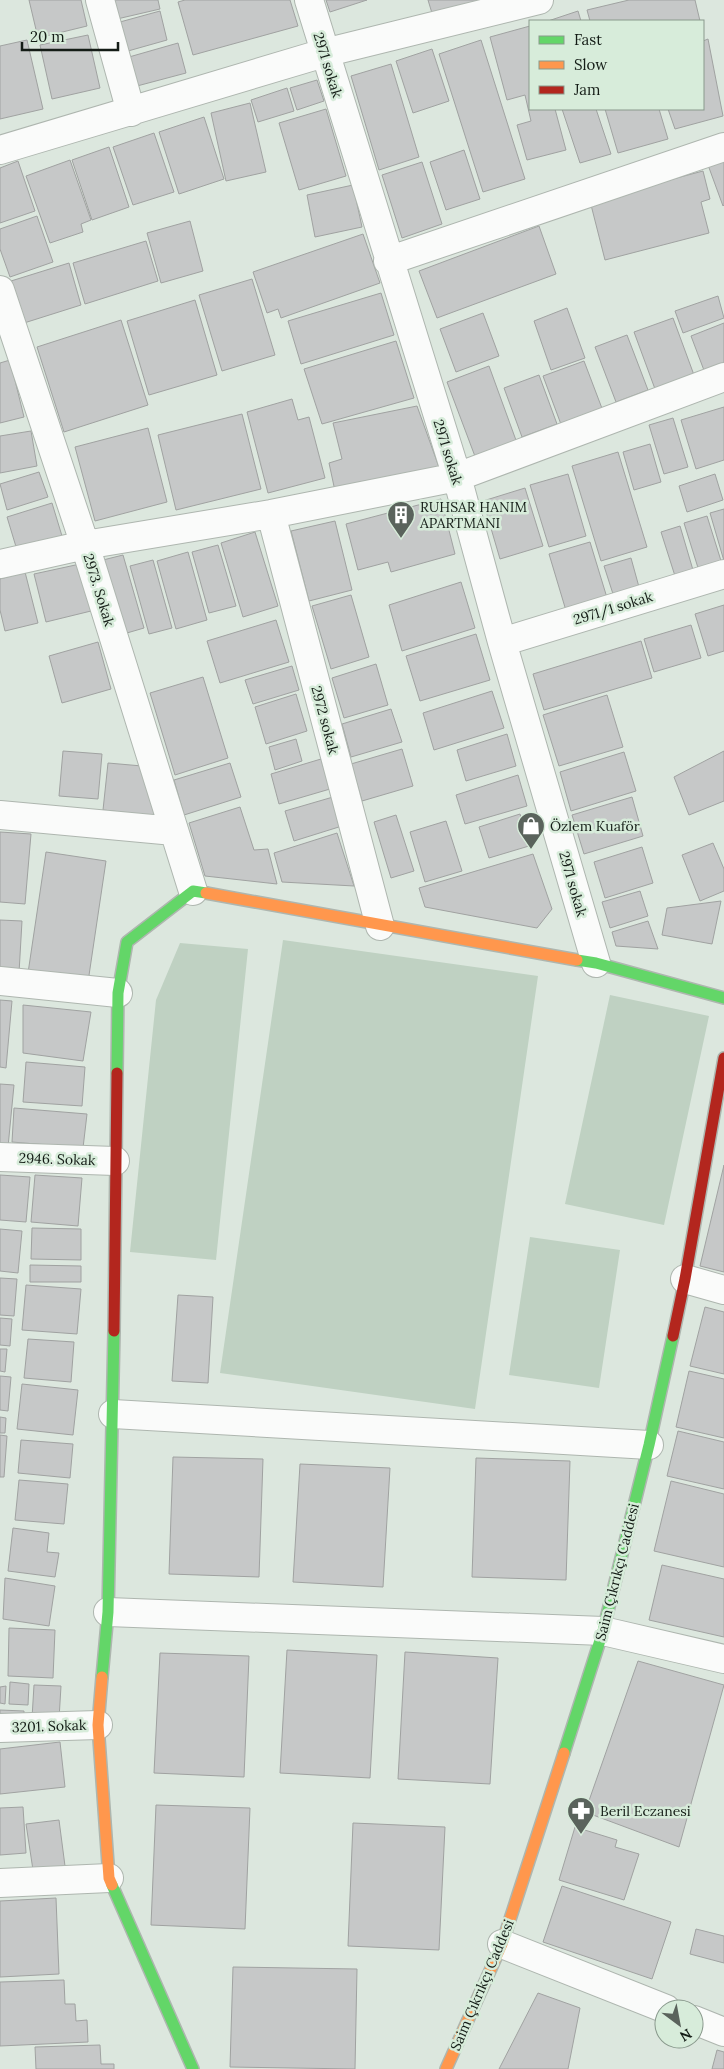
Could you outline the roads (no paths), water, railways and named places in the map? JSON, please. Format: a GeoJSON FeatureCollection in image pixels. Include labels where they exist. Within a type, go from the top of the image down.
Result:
{"type":"FeatureCollection","features":[{"type":"Feature","properties":{"kind":"street"},"geometry":{"type":"LineString","coordinates":[[100,0],[131,112]]}},
{"type":"Feature","properties":{"kind":"street","name":"2971 sokak"},"geometry":{"type":"LineString","coordinates":[[309,0],[388,261],[457,478],[502,642],[596,963]]}},
{"type":"Feature","properties":{"kind":"street"},"geometry":{"type":"LineString","coordinates":[[0,150],[324,53],[511,4],[539,0]]}},
{"type":"Feature","properties":{"kind":"street"},"geometry":{"type":"LineString","coordinates":[[388,261],[724,147]]}},
{"type":"Feature","properties":{"kind":"street","name":"2973. Sokak"},"geometry":{"type":"LineString","coordinates":[[0,290],[7,337],[85,545],[193,891]]}},
{"type":"Feature","properties":{"kind":"street"},"geometry":{"type":"LineString","coordinates":[[0,564],[85,545],[271,514],[457,478],[724,377]]}},
{"type":"Feature","properties":{"kind":"street","name":"2972 sokak"},"geometry":{"type":"LineString","coordinates":[[271,514],[380,926]]}},
{"type":"Feature","properties":{"kind":"street","name":"2971/1 sokak"},"geometry":{"type":"LineString","coordinates":[[502,642],[724,574]]}},
{"type":"Feature","properties":{"kind":"street"},"geometry":{"type":"LineString","coordinates":[[0,815],[174,830]]}},
{"type":"Feature","properties":{"kind":"street"},"geometry":{"type":"LineString","coordinates":[[193,2069],[109,1878],[98,1725],[108,1612],[113,1414],[118,993],[126,942],[193,891],[380,926],[596,963],[724,998]]}},
{"type":"Feature","properties":{"kind":"street"},"geometry":{"type":"LineString","coordinates":[[0,981],[118,993]]}},
{"type":"Feature","properties":{"kind":"street","name":"Saim Çıkrıkçı Caddesi"},"geometry":{"type":"LineString","coordinates":[[446,2069],[502,1944],[603,1631],[649,1445],[685,1279],[724,1058]]}},
{"type":"Feature","properties":{"kind":"street","name":"2946. Sokak"},"geometry":{"type":"LineString","coordinates":[[0,1157],[115,1161]]}},
{"type":"Feature","properties":{"kind":"street"},"geometry":{"type":"LineString","coordinates":[[685,1279],[724,1290]]}},
{"type":"Feature","properties":{"kind":"street"},"geometry":{"type":"LineString","coordinates":[[113,1414],[649,1445]]}},
{"type":"Feature","properties":{"kind":"street"},"geometry":{"type":"LineString","coordinates":[[108,1612],[603,1631],[724,1659]]}},
{"type":"Feature","properties":{"kind":"street","name":"3201. Sokak"},"geometry":{"type":"LineString","coordinates":[[0,1728],[98,1725]]}},
{"type":"Feature","properties":{"kind":"street"},"geometry":{"type":"LineString","coordinates":[[0,1883],[109,1878]]}},
{"type":"Feature","properties":{"kind":"street"},"geometry":{"type":"LineString","coordinates":[[502,1944],[654,2004]]}},
{"type":"Feature","properties":{"kind":"street"},"geometry":{"type":"LineString","coordinates":[[704,2024],[724,2032]]}},
{"type":"Feature","properties":{"kind":"place","name":"RUHSAR HANIM APARTMANI"},"geometry":{"type":"Point","coordinates":[401,539]}},
{"type":"Feature","properties":{"kind":"place","name":"Özlem Kuaför"},"geometry":{"type":"Point","coordinates":[531,850]}},
{"type":"Feature","properties":{"kind":"place","name":"Beril Eczanesi"},"geometry":{"type":"Point","coordinates":[581,1835]}}]}
